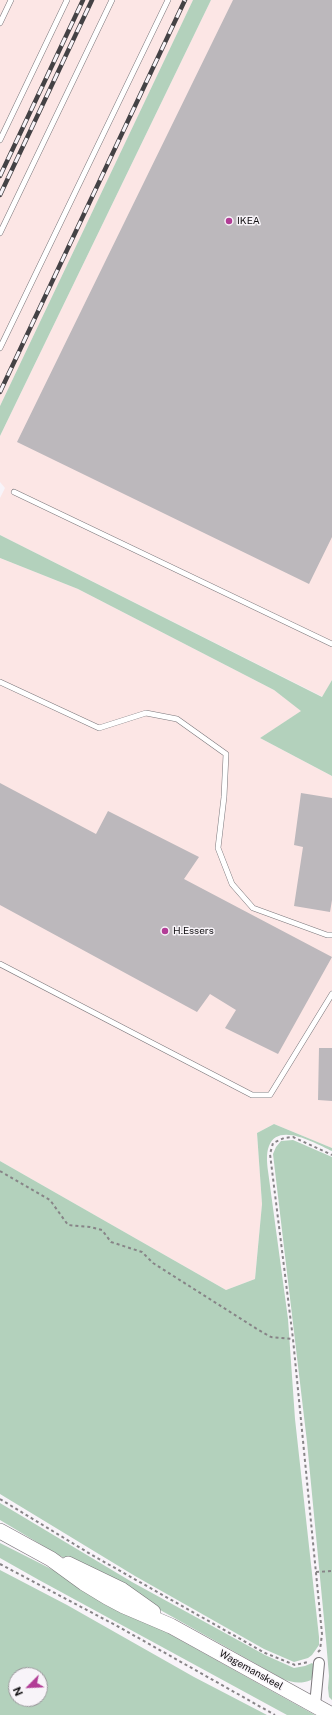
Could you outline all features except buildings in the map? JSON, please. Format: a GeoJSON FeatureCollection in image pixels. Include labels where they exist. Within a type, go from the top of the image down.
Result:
{"type":"FeatureCollection","features":[{"type":"Feature","properties":{"kind":"main road","name":"Wagemanskeel"},"geometry":{"type":"LineString","coordinates":[[0,1531],[51,1559],[103,1595],[124,1606],[171,1626],[332,1715]]}},
{"type":"Feature","properties":{"kind":"street"},"geometry":{"type":"LineString","coordinates":[[315,1705],[316,1659]]}},
{"type":"Feature","properties":{"kind":"lane"},"geometry":{"type":"LineString","coordinates":[[0,23],[11,0]]}},
{"type":"Feature","properties":{"kind":"lane"},"geometry":{"type":"LineString","coordinates":[[0,140],[67,0]]}},
{"type":"Feature","properties":{"kind":"lane"},"geometry":{"type":"LineString","coordinates":[[0,233],[112,0]]}},
{"type":"Feature","properties":{"kind":"lane"},"geometry":{"type":"LineString","coordinates":[[0,348],[168,0]]}},
{"type":"Feature","properties":{"kind":"lane"},"geometry":{"type":"LineString","coordinates":[[14,492],[332,644]]}},
{"type":"Feature","properties":{"kind":"lane"},"geometry":{"type":"LineString","coordinates":[[0,682],[99,728],[146,713],[177,719],[226,754],[224,797],[218,848],[232,884],[253,908],[327,935],[332,935]]}},
{"type":"Feature","properties":{"kind":"lane"},"geometry":{"type":"LineString","coordinates":[[0,964],[252,1095],[270,1095],[332,994]]}},
{"type":"Feature","properties":{"kind":"path"},"geometry":{"type":"LineString","coordinates":[[0,1499],[92,1555],[265,1653],[295,1665],[310,1662],[316,1659],[320,1650],[322,1634],[293,1339],[270,1154],[274,1143],[284,1138],[293,1137],[332,1155]]}},
{"type":"Feature","properties":{"kind":"path"},"geometry":{"type":"LineString","coordinates":[[0,1170],[50,1200],[68,1225],[90,1227],[102,1230],[111,1242],[142,1252],[153,1263],[257,1329],[272,1337],[293,1339]]}},
{"type":"Feature","properties":{"kind":"path"},"geometry":{"type":"LineString","coordinates":[[0,1564],[119,1627],[275,1715]]}},
{"type":"Feature","properties":{"kind":"path"},"geometry":{"type":"LineString","coordinates":[[316,1572],[332,1571]]}},
{"type":"Feature","properties":{"kind":"shaded area"},"geometry":{"type":"Polygon","coordinates":[[[0,0],[193,0],[0,406],[0,0]]]}},
{"type":"Feature","properties":{"kind":"shaded area","name":"IKEA"},"geometry":{"type":"Polygon","coordinates":[[[211,0],[332,0],[332,680],[323,697],[0,535],[0,498],[5,488],[0,482],[0,436],[211,0]]]}},
{"type":"Feature","properties":{"kind":"shaded area"},"geometry":{"type":"Polygon","coordinates":[[[0,558],[78,589],[274,690],[302,711],[260,738],[332,776],[332,1148],[274,1124],[257,1133],[262,1204],[255,1279],[226,1290],[0,1161],[0,558]]]}},
{"type":"Feature","properties":{"kind":"green space"},"geometry":{"type":"Polygon","coordinates":[[[193,0],[211,0],[0,436],[0,406],[193,0]]]}},
{"type":"Feature","properties":{"kind":"green space"},"geometry":{"type":"Polygon","coordinates":[[[0,535],[322,697],[332,680],[332,776],[260,738],[301,711],[274,690],[78,589],[0,558],[0,535]]]}},
{"type":"Feature","properties":{"kind":"green space"},"geometry":{"type":"Polygon","coordinates":[[[274,1124],[332,1148],[332,1151],[298,1136],[281,1135],[274,1139],[269,1146],[267,1155],[288,1319],[295,1419],[319,1637],[319,1645],[312,1655],[308,1658],[294,1662],[264,1649],[135,1576],[0,1494],[0,1161],[226,1290],[255,1279],[262,1204],[257,1133],[274,1124]]]}},
{"type":"Feature","properties":{"kind":"green space"},"geometry":{"type":"Polygon","coordinates":[[[293,1140],[332,1157],[332,1700],[329,1697],[328,1688],[329,1676],[326,1640],[307,1442],[273,1154],[281,1141],[293,1140]]]}},
{"type":"Feature","properties":{"kind":"green space"},"geometry":{"type":"Polygon","coordinates":[[[0,1503],[132,1582],[265,1655],[294,1668],[312,1663],[316,1667],[311,1680],[297,1682],[283,1679],[162,1611],[132,1591],[83,1565],[60,1556],[0,1520],[0,1503]]]}},
{"type":"Feature","properties":{"kind":"green space"},"geometry":{"type":"Polygon","coordinates":[[[0,1543],[65,1576],[315,1715],[287,1715],[39,1580],[0,1558],[0,1543]]]}},
{"type":"Feature","properties":{"kind":"green space"},"geometry":{"type":"Polygon","coordinates":[[[0,1570],[67,1605],[194,1677],[267,1715],[0,1715],[0,1570]]]}},
{"type":"Feature","properties":{"kind":"railway"},"geometry":{"type":"LineString","coordinates":[[0,176],[83,0]]}},
{"type":"Feature","properties":{"kind":"railway"},"geometry":{"type":"LineString","coordinates":[[0,195],[92,0]]}},
{"type":"Feature","properties":{"kind":"railway"},"geometry":{"type":"LineString","coordinates":[[0,392],[185,0]]}},
{"type":"Feature","properties":{"kind":"place","name":"IKEA"},"geometry":{"type":"Point","coordinates":[229,221]}},
{"type":"Feature","properties":{"kind":"place","name":"H.Essers"},"geometry":{"type":"Point","coordinates":[165,931]}}]}
